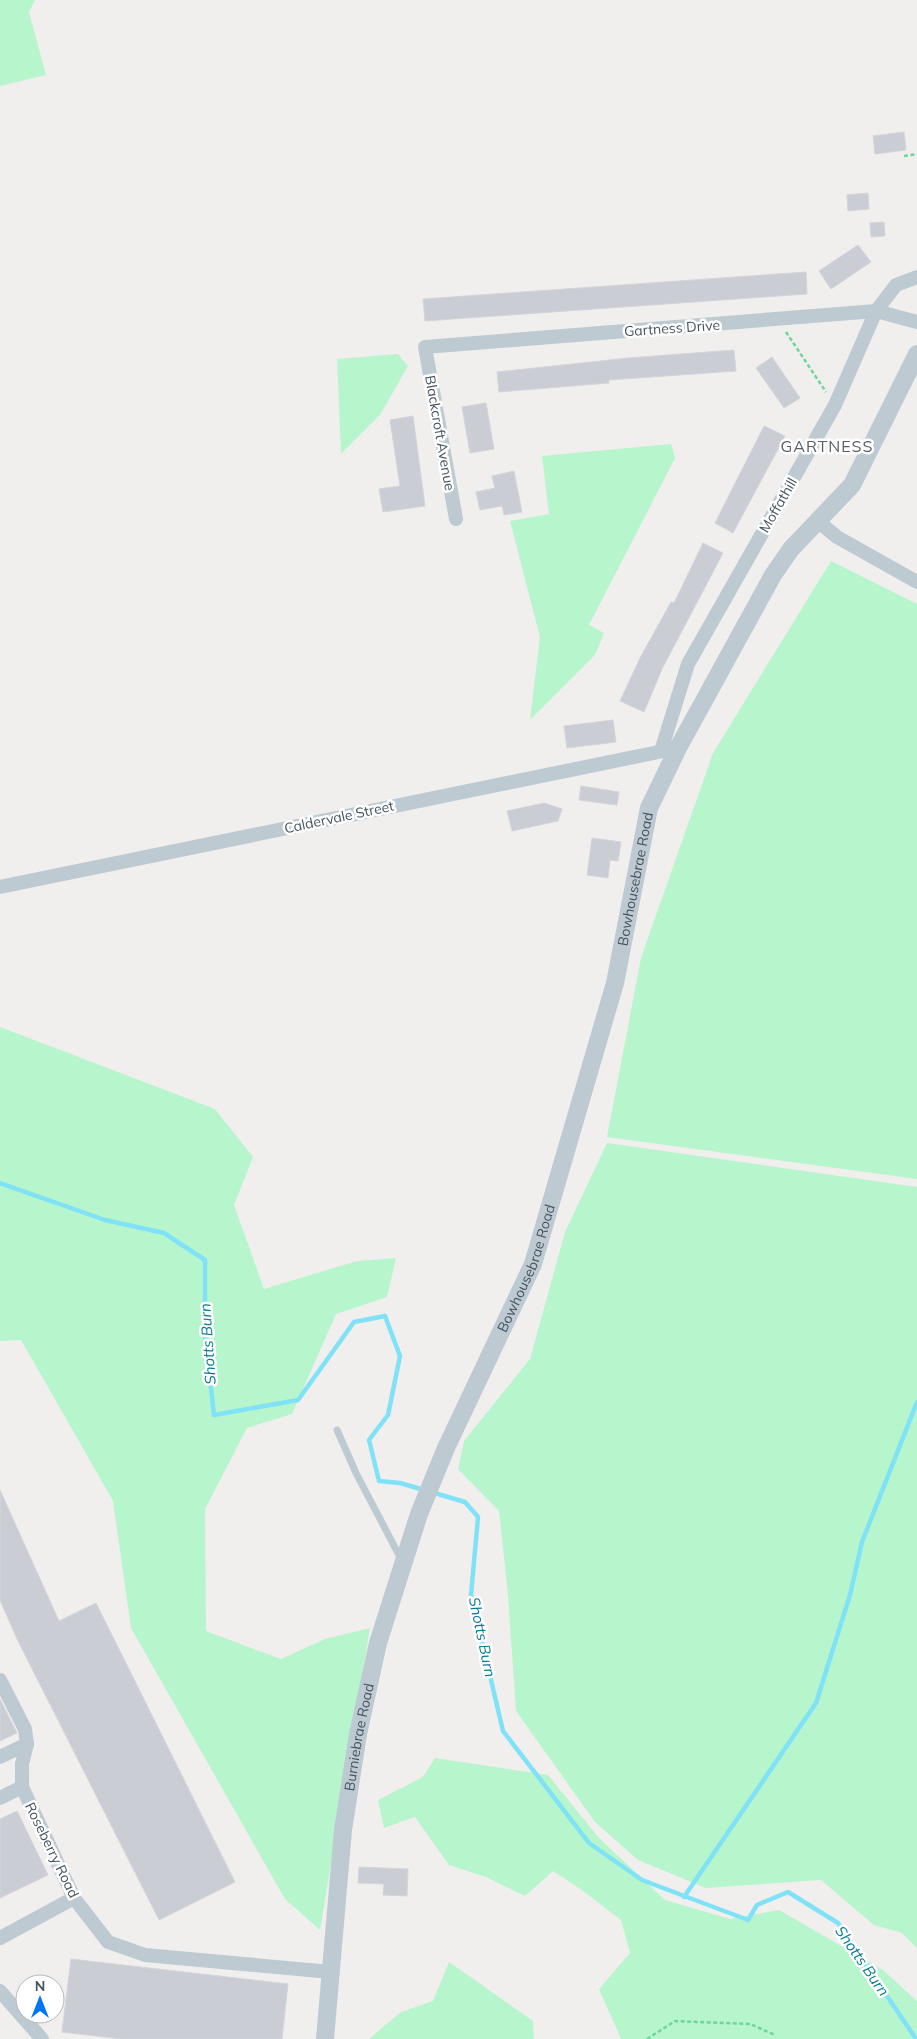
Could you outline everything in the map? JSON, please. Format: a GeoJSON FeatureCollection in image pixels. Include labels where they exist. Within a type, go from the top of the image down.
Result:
{"type":"FeatureCollection","features":[{"type":"Feature","properties":{"kind":"street","name":"Moffathill"},"geometry":{"type":"LineString","coordinates":[[670,749],[688,664],[834,405],[876,311],[896,285],[917,277]]}},
{"type":"Feature","properties":{"kind":"street","name":"Gartness Drive"},"geometry":{"type":"LineString","coordinates":[[425,347],[876,311],[917,322]]}},
{"type":"Feature","properties":{"kind":"street","name":"Blackcroft Avenue"},"geometry":{"type":"LineString","coordinates":[[425,347],[456,519]]}},
{"type":"Feature","properties":{"kind":"street","name":"Bowhousebrae Road"},"geometry":{"type":"LineString","coordinates":[[446,1448],[533,1264],[615,983],[649,808],[670,749],[773,575],[791,549],[819,522],[852,485],[917,354]]}},
{"type":"Feature","properties":{"kind":"street"},"geometry":{"type":"LineString","coordinates":[[819,522],[837,537],[917,582]]}},
{"type":"Feature","properties":{"kind":"street","name":"Caldervale Street"},"geometry":{"type":"LineString","coordinates":[[0,887],[670,749]]}},
{"type":"Feature","properties":{"kind":"street","name":"Burniebrae Road"},"geometry":{"type":"LineString","coordinates":[[325,2039],[343,1830],[358,1734],[378,1643],[419,1514],[446,1448]]}},
{"type":"Feature","properties":{"kind":"street","name":"Roseberry Road"},"geometry":{"type":"LineString","coordinates":[[0,1680],[25,1729],[27,1744],[22,1764],[22,1787],[74,1898],[108,1942],[145,1955],[331,1972]]}},
{"type":"Feature","properties":{"kind":"street"},"geometry":{"type":"LineString","coordinates":[[0,1756],[27,1744]]}},
{"type":"Feature","properties":{"kind":"street"},"geometry":{"type":"LineString","coordinates":[[0,1798],[22,1787]]}},
{"type":"Feature","properties":{"kind":"street"},"geometry":{"type":"LineString","coordinates":[[0,1938],[74,1898]]}},
{"type":"Feature","properties":{"kind":"street"},"geometry":{"type":"LineString","coordinates":[[0,1991],[42,2039]]}},
{"type":"Feature","properties":{"kind":"lane"},"geometry":{"type":"LineString","coordinates":[[337,1430],[356,1473],[403,1563]]}},
{"type":"Feature","properties":{"kind":"path"},"geometry":{"type":"LineString","coordinates":[[904,156],[917,154]]}},
{"type":"Feature","properties":{"kind":"path"},"geometry":{"type":"LineString","coordinates":[[778,320],[834,405]]}},
{"type":"Feature","properties":{"kind":"path"},"geometry":{"type":"LineString","coordinates":[[647,2039],[676,2021],[750,2024],[775,2035]]}},
{"type":"Feature","properties":{"kind":"green space"},"geometry":{"type":"Polygon","coordinates":[[[0,0],[35,0],[29,12],[46,75],[0,86],[0,0]]]}},
{"type":"Feature","properties":{"kind":"green space"},"geometry":{"type":"Polygon","coordinates":[[[398,354],[408,366],[380,415],[341,454],[337,359],[398,354]]]}},
{"type":"Feature","properties":{"kind":"green space"},"geometry":{"type":"Polygon","coordinates":[[[671,444],[675,458],[589,625],[604,633],[595,655],[530,720],[540,637],[510,521],[549,514],[542,456],[671,444]]]}},
{"type":"Feature","properties":{"kind":"green space"},"geometry":{"type":"Polygon","coordinates":[[[831,561],[917,604],[917,1179],[607,1137],[641,958],[713,753],[831,561]]]}},
{"type":"Feature","properties":{"kind":"green space"},"geometry":{"type":"Polygon","coordinates":[[[0,1027],[215,1109],[253,1157],[234,1205],[264,1289],[357,1261],[396,1258],[387,1297],[336,1314],[292,1414],[247,1428],[205,1509],[206,1631],[281,1659],[325,1639],[370,1628],[320,1930],[285,1899],[131,1628],[113,1501],[21,1340],[0,1341],[0,1027]]]}},
{"type":"Feature","properties":{"kind":"green space"},"geometry":{"type":"Polygon","coordinates":[[[607,1143],[917,1187],[917,1948],[902,1933],[874,1925],[821,1880],[706,1888],[638,1860],[595,1822],[516,1711],[508,1595],[499,1511],[458,1469],[464,1441],[530,1359],[565,1232],[607,1143]]]}},
{"type":"Feature","properties":{"kind":"green space"},"geometry":{"type":"Polygon","coordinates":[[[435,1758],[548,1775],[599,1838],[665,1900],[730,1919],[779,1910],[883,1970],[917,2001],[917,2039],[621,2039],[599,1989],[630,1953],[621,1920],[553,1871],[525,1896],[486,1877],[449,1865],[415,1817],[384,1828],[378,1800],[423,1777],[435,1758]]]}},
{"type":"Feature","properties":{"kind":"green space"},"geometry":{"type":"Polygon","coordinates":[[[449,1962],[533,2021],[534,2039],[369,2039],[401,2012],[433,2001],[449,1962]]]}},
{"type":"Feature","properties":{"kind":"building"},"geometry":{"type":"Polygon","coordinates":[[[904,132],[906,150],[875,154],[873,136],[904,132]]]}},
{"type":"Feature","properties":{"kind":"building"},"geometry":{"type":"Polygon","coordinates":[[[868,193],[869,209],[848,211],[847,195],[868,193]]]}},
{"type":"Feature","properties":{"kind":"building"},"geometry":{"type":"Polygon","coordinates":[[[884,222],[885,236],[871,237],[870,223],[884,222]]]}},
{"type":"Feature","properties":{"kind":"building"},"geometry":{"type":"Polygon","coordinates":[[[858,245],[871,262],[831,289],[819,271],[858,245]]]}},
{"type":"Feature","properties":{"kind":"building"},"geometry":{"type":"Polygon","coordinates":[[[806,272],[807,294],[425,321],[423,299],[806,272]]]}},
{"type":"Feature","properties":{"kind":"building"},"geometry":{"type":"Polygon","coordinates":[[[734,350],[736,371],[609,380],[609,383],[499,392],[497,372],[628,358],[734,350]]]}},
{"type":"Feature","properties":{"kind":"building"},"geometry":{"type":"Polygon","coordinates":[[[772,357],[800,398],[784,408],[756,368],[772,357]]]}},
{"type":"Feature","properties":{"kind":"building"},"geometry":{"type":"Polygon","coordinates":[[[486,403],[494,449],[470,453],[462,407],[486,403]]]}},
{"type":"Feature","properties":{"kind":"building"},"geometry":{"type":"Polygon","coordinates":[[[413,416],[425,506],[383,512],[379,489],[400,486],[390,420],[413,416]]]}},
{"type":"Feature","properties":{"kind":"building"},"geometry":{"type":"Polygon","coordinates":[[[764,426],[785,436],[733,533],[715,523],[764,426]]]}},
{"type":"Feature","properties":{"kind":"building"},"geometry":{"type":"Polygon","coordinates":[[[514,471],[522,512],[504,515],[502,506],[480,510],[476,492],[495,488],[492,476],[514,471]]]}},
{"type":"Feature","properties":{"kind":"building"},"geometry":{"type":"Polygon","coordinates":[[[703,543],[723,553],[662,669],[644,712],[620,701],[640,658],[671,602],[674,603],[703,543]]]}},
{"type":"Feature","properties":{"kind":"building"},"geometry":{"type":"Polygon","coordinates":[[[613,720],[616,742],[567,748],[564,726],[613,720]]]}},
{"type":"Feature","properties":{"kind":"building"},"geometry":{"type":"Polygon","coordinates":[[[581,786],[619,792],[617,805],[579,800],[581,786]]]}},
{"type":"Feature","properties":{"kind":"building"},"geometry":{"type":"Polygon","coordinates":[[[544,803],[562,809],[558,821],[512,831],[507,811],[544,803]]]}},
{"type":"Feature","properties":{"kind":"building"},"geometry":{"type":"Polygon","coordinates":[[[592,838],[621,842],[618,861],[610,860],[608,878],[587,875],[592,838]]]}},
{"type":"Feature","properties":{"kind":"building"},"geometry":{"type":"Polygon","coordinates":[[[0,1490],[59,1621],[96,1603],[235,1882],[159,1920],[17,1639],[0,1600],[0,1490]]]}},
{"type":"Feature","properties":{"kind":"building"},"geometry":{"type":"Polygon","coordinates":[[[0,1699],[17,1733],[0,1741],[0,1699]]]}},
{"type":"Feature","properties":{"kind":"building"},"geometry":{"type":"Polygon","coordinates":[[[17,1811],[48,1875],[0,1898],[0,1819],[17,1811]]]}},
{"type":"Feature","properties":{"kind":"building"},"geometry":{"type":"Polygon","coordinates":[[[359,1867],[408,1869],[407,1896],[383,1895],[384,1884],[358,1883],[359,1867]]]}},
{"type":"Feature","properties":{"kind":"building"},"geometry":{"type":"Polygon","coordinates":[[[71,1959],[288,1984],[282,2039],[121,2039],[62,2032],[63,2024],[65,2024],[65,2008],[71,1959]]]}},
{"type":"Feature","properties":{"kind":"waterway","name":"Shotts Burn"},"geometry":{"type":"LineString","coordinates":[[0,1183],[105,1220],[164,1233],[205,1260],[205,1335],[214,1415],[298,1400],[354,1322],[385,1316],[400,1356],[388,1415],[369,1440],[379,1481],[400,1483],[424,1490]]}},
{"type":"Feature","properties":{"kind":"waterway"},"geometry":{"type":"LineString","coordinates":[[684,1897],[816,1703],[850,1595],[862,1542],[917,1402]]}},
{"type":"Feature","properties":{"kind":"waterway","name":"Shotts Burn"},"geometry":{"type":"LineString","coordinates":[[431,1492],[465,1502],[478,1517],[471,1595],[503,1731],[589,1843],[642,1880],[748,1920],[757,1905],[788,1892],[838,1923],[916,2039]]}},
{"type":"Feature","properties":{"kind":"district","name":"GARTNESS"},"geometry":{"type":"Point","coordinates":[827,446]}}]}
